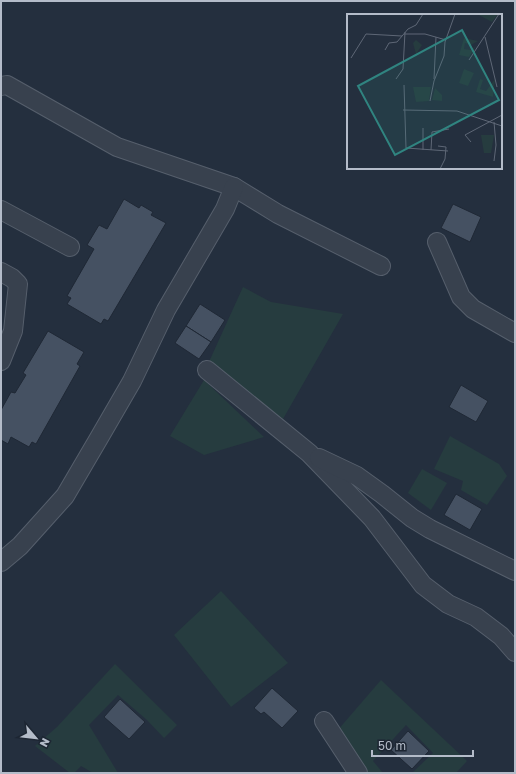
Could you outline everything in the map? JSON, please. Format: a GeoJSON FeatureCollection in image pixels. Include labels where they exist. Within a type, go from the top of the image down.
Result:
{"type":"FeatureCollection","features":[{"type":"Feature","properties":{"kind":"street"},"geometry":{"type":"LineString","coordinates":[[1,86],[7,85],[117,147],[234,187],[278,214],[381,266]]}},
{"type":"Feature","properties":{"kind":"street"},"geometry":{"type":"LineString","coordinates":[[1,562],[20,546],[65,496],[132,381],[166,310],[225,209],[234,187]]}},
{"type":"Feature","properties":{"kind":"street"},"geometry":{"type":"LineString","coordinates":[[1,210],[70,247]]}},
{"type":"Feature","properties":{"kind":"street"},"geometry":{"type":"LineString","coordinates":[[437,242],[462,298],[473,309],[515,333]]}},
{"type":"Feature","properties":{"kind":"street"},"geometry":{"type":"LineString","coordinates":[[1,272],[12,278],[18,284],[13,331],[1,361]]}},
{"type":"Feature","properties":{"kind":"street"},"geometry":{"type":"LineString","coordinates":[[207,370],[309,454],[372,518],[422,585],[448,604],[476,617],[514,647]]}},
{"type":"Feature","properties":{"kind":"street"},"geometry":{"type":"LineString","coordinates":[[309,454],[357,476],[412,518],[430,529],[515,571]]}},
{"type":"Feature","properties":{"kind":"street"},"geometry":{"type":"LineString","coordinates":[[324,721],[358,773]]}},
{"type":"Feature","properties":{"kind":"green space"},"geometry":{"type":"Polygon","coordinates":[[[243,287],[271,302],[343,314],[283,419],[208,364],[243,287]]]}},
{"type":"Feature","properties":{"kind":"green space"},"geometry":{"type":"Polygon","coordinates":[[[204,380],[264,437],[204,455],[170,436],[204,380]]]}},
{"type":"Feature","properties":{"kind":"green space"},"geometry":{"type":"Polygon","coordinates":[[[450,436],[499,464],[507,476],[487,505],[461,490],[463,481],[434,469],[450,436]]]}},
{"type":"Feature","properties":{"kind":"green space"},"geometry":{"type":"Polygon","coordinates":[[[422,469],[447,483],[431,510],[408,493],[422,469]]]}},
{"type":"Feature","properties":{"kind":"green space"},"geometry":{"type":"Polygon","coordinates":[[[221,591],[288,663],[231,707],[174,635],[221,591]]]}},
{"type":"Feature","properties":{"kind":"green space"},"geometry":{"type":"Polygon","coordinates":[[[115,664],[177,725],[164,738],[147,720],[118,695],[89,725],[118,773],[93,773],[81,766],[74,773],[70,773],[35,746],[57,727],[115,664]]]}},
{"type":"Feature","properties":{"kind":"green space"},"geometry":{"type":"Polygon","coordinates":[[[381,680],[467,761],[456,773],[412,773],[433,753],[406,725],[373,761],[383,773],[366,773],[337,731],[381,680]]]}},
{"type":"Feature","properties":{"kind":"building"},"geometry":{"type":"Polygon","coordinates":[[[124,199],[139,208],[141,205],[153,212],[151,215],[166,223],[108,321],[104,319],[101,324],[67,304],[71,298],[67,296],[94,249],[87,245],[99,225],[107,229],[124,199]]]}},
{"type":"Feature","properties":{"kind":"building"},"geometry":{"type":"Polygon","coordinates":[[[453,204],[481,217],[470,242],[441,228],[453,204]]]}},
{"type":"Feature","properties":{"kind":"building"},"geometry":{"type":"Polygon","coordinates":[[[200,304],[225,320],[211,342],[186,326],[200,304]]]}},
{"type":"Feature","properties":{"kind":"building"},"geometry":{"type":"Polygon","coordinates":[[[186,326],[211,342],[199,359],[175,343],[186,326]]]}},
{"type":"Feature","properties":{"kind":"building"},"geometry":{"type":"Polygon","coordinates":[[[48,331],[84,352],[77,364],[80,366],[36,444],[32,442],[29,447],[11,437],[8,444],[1,440],[1,410],[11,392],[15,393],[26,375],[23,373],[48,331]]]}},
{"type":"Feature","properties":{"kind":"building"},"geometry":{"type":"Polygon","coordinates":[[[461,385],[488,401],[476,422],[449,407],[461,385]]]}},
{"type":"Feature","properties":{"kind":"building"},"geometry":{"type":"Polygon","coordinates":[[[456,494],[482,509],[470,530],[444,515],[456,494]]]}},
{"type":"Feature","properties":{"kind":"building"},"geometry":{"type":"Polygon","coordinates":[[[272,688],[298,711],[282,728],[264,712],[261,714],[254,708],[272,688]]]}},
{"type":"Feature","properties":{"kind":"building"},"geometry":{"type":"Polygon","coordinates":[[[120,699],[145,722],[129,739],[104,717],[120,699]]]}},
{"type":"Feature","properties":{"kind":"building"},"geometry":{"type":"Polygon","coordinates":[[[408,731],[429,751],[412,769],[391,750],[408,731]]]}}]}
